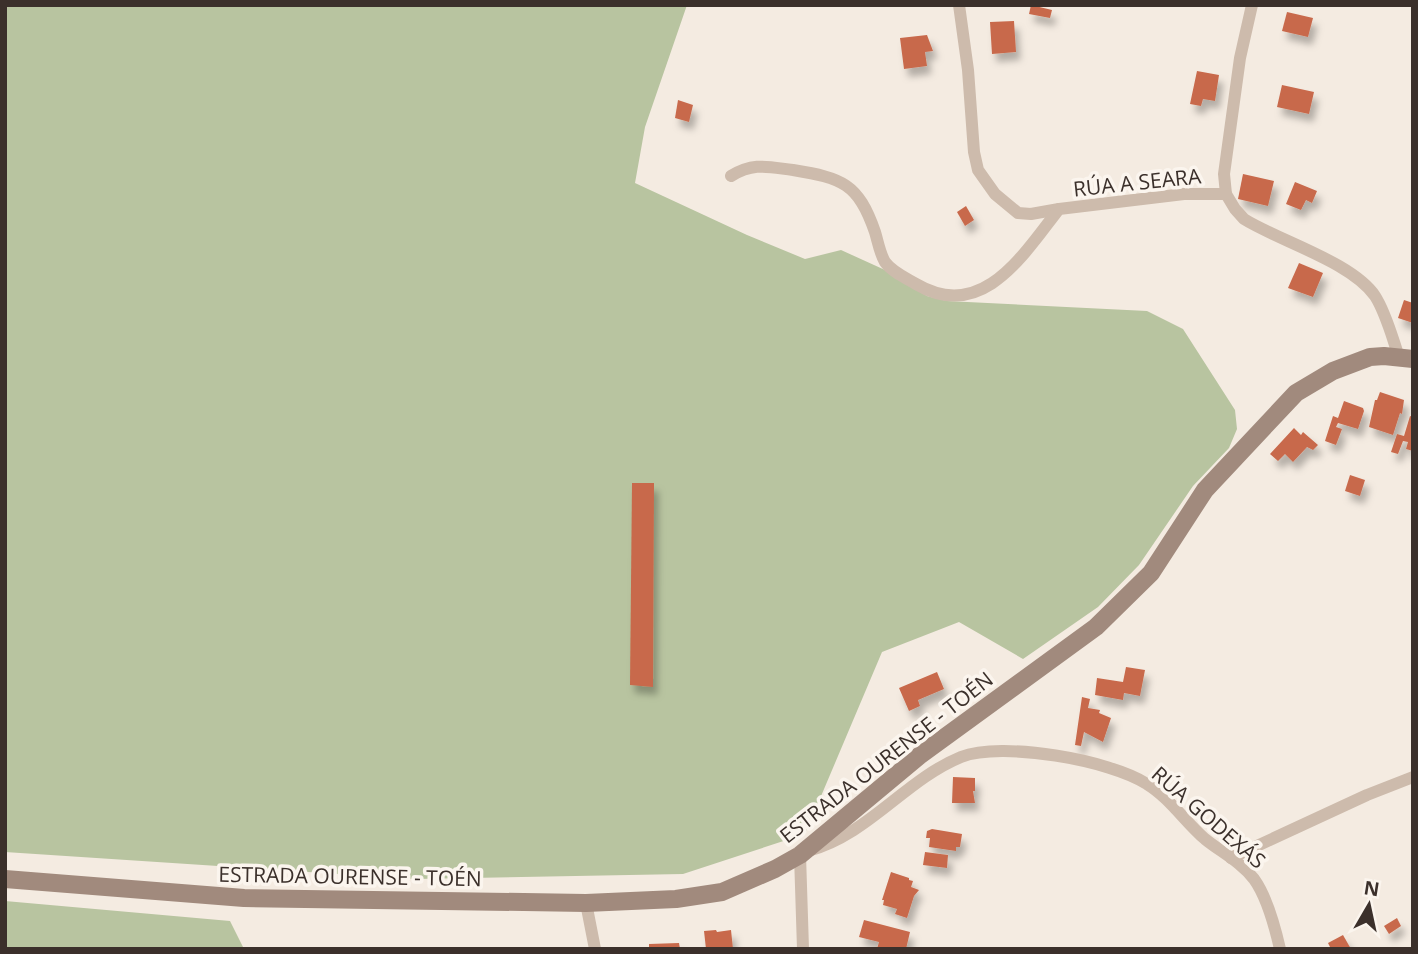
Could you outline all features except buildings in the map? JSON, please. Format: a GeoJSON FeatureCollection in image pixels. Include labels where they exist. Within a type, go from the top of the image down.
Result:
{"type":"FeatureCollection","features":[{"type":"Feature","properties":{"kind":"street"},"geometry":{"type":"LineString","coordinates":[[960,5],[978,170],[985,183],[1018,213],[1031,214],[1059,209]]}},
{"type":"Feature","properties":{"kind":"street","name":"RÚA A SEARA"},"geometry":{"type":"LineString","coordinates":[[1252,5],[1240,58],[1226,159],[1226,194],[1244,219],[1329,262],[1368,288],[1406,358]]}},
{"type":"Feature","properties":{"kind":"street","name":"RÚA A SEARA"},"geometry":{"type":"LineString","coordinates":[[731,176],[750,166],[760,166],[816,174],[848,185],[862,202],[886,264],[922,287],[946,296],[976,291],[1003,276],[1059,209],[1184,194],[1226,194]]}},
{"type":"Feature","properties":{"kind":"street","name":"ESTRADA OURENSE - TOÉN"},"geometry":{"type":"LineString","coordinates":[[5,878],[244,898],[586,903],[676,899],[722,892],[802,854],[919,756],[1112,613],[1151,573],[1205,490],[1296,393],[1312,382],[1356,361],[1370,357],[1406,358]]}},
{"type":"Feature","properties":{"kind":"street","name":"RÚA GODEXÁS"},"geometry":{"type":"LineString","coordinates":[[802,854],[842,839],[932,773],[960,758],[989,752],[1019,752],[1090,763],[1136,778],[1154,789],[1198,832],[1253,879],[1260,889],[1280,949]]}},
{"type":"Feature","properties":{"kind":"street"},"geometry":{"type":"LineString","coordinates":[[1231,858],[1367,795],[1413,777]]}},
{"type":"Feature","properties":{"kind":"street"},"geometry":{"type":"LineString","coordinates":[[802,854],[803,949]]}},
{"type":"Feature","properties":{"kind":"street"},"geometry":{"type":"LineString","coordinates":[[586,903],[595,949]]}},
{"type":"Feature","properties":{"kind":"green space"},"geometry":{"type":"Polygon","coordinates":[[[5,5],[687,5],[645,127],[635,183],[805,259],[841,250],[885,270],[927,296],[947,301],[1147,311],[1183,329],[1235,410],[1237,429],[1229,448],[1193,486],[1139,565],[1098,607],[1023,659],[959,622],[882,652],[805,834],[683,874],[415,879],[5,852],[5,5]]]}},
{"type":"Feature","properties":{"kind":"green space"},"geometry":{"type":"Polygon","coordinates":[[[5,901],[230,921],[244,949],[5,949],[5,901]]]}}]}
